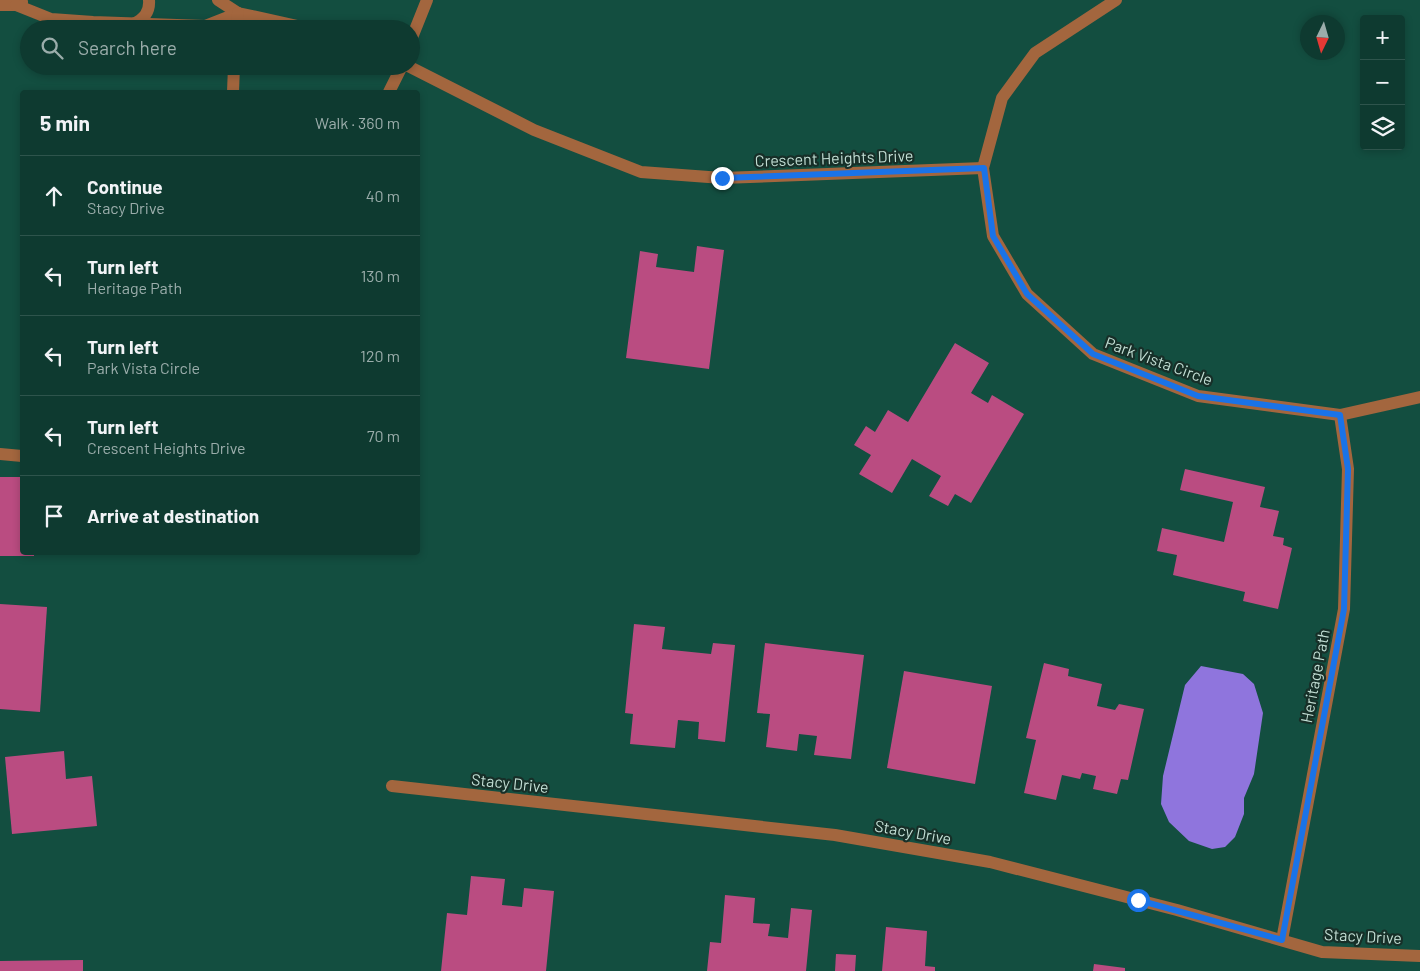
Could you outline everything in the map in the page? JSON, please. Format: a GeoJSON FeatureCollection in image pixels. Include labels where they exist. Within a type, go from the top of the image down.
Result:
{"type":"FeatureCollection","features":[{"type":"Feature","properties":{"kind":"street"},"geometry":{"type":"LineString","coordinates":[[140,20],[147,13],[149,0]]}},
{"type":"Feature","properties":{"kind":"street"},"geometry":{"type":"LineString","coordinates":[[218,0],[238,13],[270,20]]}},
{"type":"Feature","properties":{"kind":"street"},"geometry":{"type":"LineString","coordinates":[[419,20],[427,0]]}},
{"type":"Feature","properties":{"kind":"street","name":"Park Vista Circle"},"geometry":{"type":"LineString","coordinates":[[1116,0],[1035,53],[1002,98],[984,168],[993,236],[1027,294],[1093,354],[1198,396],[1340,415],[1420,397]]}},
{"type":"Feature","properties":{"kind":"street"},"geometry":{"type":"LineString","coordinates":[[0,5],[22,2],[51,19],[67,20]]}},
{"type":"Feature","properties":{"kind":"street"},"geometry":{"type":"LineString","coordinates":[[220,20],[238,13]]}},
{"type":"Feature","properties":{"kind":"street"},"geometry":{"type":"LineString","coordinates":[[238,13],[238,20]]}},
{"type":"Feature","properties":{"kind":"street","name":"Crescent Heights Drive"},"geometry":{"type":"LineString","coordinates":[[420,72],[534,130],[641,172],[722,178],[984,168]]}},
{"type":"Feature","properties":{"kind":"street"},"geometry":{"type":"LineString","coordinates":[[233,90],[234,75]]}},
{"type":"Feature","properties":{"kind":"street"},"geometry":{"type":"LineString","coordinates":[[390,90],[398,75]]}},
{"type":"Feature","properties":{"kind":"street","name":"Heritage Path"},"geometry":{"type":"LineString","coordinates":[[1282,940],[1344,609],[1348,469],[1340,415]]}},
{"type":"Feature","properties":{"kind":"street"},"geometry":{"type":"LineString","coordinates":[[0,454],[20,456]]}},
{"type":"Feature","properties":{"kind":"street","name":"Stacy Drive"},"geometry":{"type":"LineString","coordinates":[[392,786],[855,839],[990,862],[1177,910],[1322,952],[1420,956]]}},
{"type":"Feature","properties":{"kind":"shaded area"},"geometry":{"type":"Polygon","coordinates":[[[1201,666],[1243,674],[1254,684],[1263,713],[1254,774],[1244,798],[1244,814],[1235,837],[1225,847],[1212,849],[1189,841],[1169,822],[1161,804],[1163,776],[1185,685],[1201,666]]]}},
{"type":"Feature","properties":{"kind":"building"},"geometry":{"type":"Polygon","coordinates":[[[697,246],[724,250],[709,369],[626,358],[640,251],[658,254],[656,267],[694,272],[697,246]]]}},
{"type":"Feature","properties":{"kind":"building"},"geometry":{"type":"Polygon","coordinates":[[[955,343],[989,363],[971,393],[988,403],[992,395],[1024,414],[971,503],[955,494],[948,506],[929,496],[941,476],[912,459],[892,493],[859,474],[871,455],[854,445],[866,426],[875,432],[888,410],[908,422],[955,343]]]}},
{"type":"Feature","properties":{"kind":"building"},"geometry":{"type":"Polygon","coordinates":[[[1185,469],[1265,487],[1260,507],[1279,511],[1273,536],[1284,538],[1283,545],[1292,548],[1278,609],[1243,601],[1245,592],[1173,575],[1177,555],[1157,551],[1162,528],[1224,542],[1233,502],[1180,490],[1185,469]]]}},
{"type":"Feature","properties":{"kind":"building"},"geometry":{"type":"Polygon","coordinates":[[[0,477],[20,477],[20,555],[34,556],[0,556],[0,477]]]}},
{"type":"Feature","properties":{"kind":"building"},"geometry":{"type":"Polygon","coordinates":[[[0,604],[47,607],[40,712],[0,709],[0,604]]]}},
{"type":"Feature","properties":{"kind":"building"},"geometry":{"type":"Polygon","coordinates":[[[634,624],[665,627],[662,649],[711,654],[713,643],[735,645],[725,742],[698,739],[699,722],[678,720],[675,748],[630,744],[633,714],[625,713],[634,624]]]}},
{"type":"Feature","properties":{"kind":"building"},"geometry":{"type":"Polygon","coordinates":[[[765,643],[864,655],[851,759],[814,755],[817,736],[799,734],[797,751],[766,747],[770,714],[757,713],[765,643]]]}},
{"type":"Feature","properties":{"kind":"building"},"geometry":{"type":"Polygon","coordinates":[[[1044,663],[1069,669],[1068,676],[1102,684],[1097,706],[1115,710],[1119,704],[1144,709],[1128,780],[1121,779],[1117,794],[1093,789],[1096,776],[1082,773],[1080,779],[1062,775],[1056,800],[1024,793],[1036,740],[1026,738],[1044,663]]]}},
{"type":"Feature","properties":{"kind":"building"},"geometry":{"type":"Polygon","coordinates":[[[904,671],[992,686],[975,784],[887,768],[904,671]]]}},
{"type":"Feature","properties":{"kind":"building"},"geometry":{"type":"Polygon","coordinates":[[[64,751],[66,779],[92,776],[97,826],[12,834],[5,757],[64,751]]]}},
{"type":"Feature","properties":{"kind":"building"},"geometry":{"type":"Polygon","coordinates":[[[471,876],[505,879],[502,905],[522,907],[524,888],[554,891],[546,971],[441,971],[447,913],[467,915],[471,876]]]}},
{"type":"Feature","properties":{"kind":"building"},"geometry":{"type":"Polygon","coordinates":[[[725,895],[755,898],[753,923],[770,924],[768,936],[788,938],[791,908],[812,910],[806,971],[707,971],[710,942],[721,943],[725,895]]]}},
{"type":"Feature","properties":{"kind":"building"},"geometry":{"type":"Polygon","coordinates":[[[886,927],[927,931],[925,966],[935,967],[935,971],[882,971],[886,927]]]}},
{"type":"Feature","properties":{"kind":"building"},"geometry":{"type":"Polygon","coordinates":[[[836,954],[856,955],[855,971],[835,971],[836,954]]]}},
{"type":"Feature","properties":{"kind":"building"},"geometry":{"type":"Polygon","coordinates":[[[83,960],[83,971],[0,971],[0,961],[83,960]]]}},
{"type":"Feature","properties":{"kind":"building"},"geometry":{"type":"Polygon","coordinates":[[[1094,964],[1125,968],[1125,971],[1093,971],[1094,964]]]}},
{"type":"Feature","properties":{"kind":"route"},"geometry":{"type":"LineString","coordinates":[[722,178],[984,168],[993,236],[1027,294],[1093,354],[1198,396],[1340,415],[1348,469],[1344,609],[1282,940],[1138,900]]}}]}
